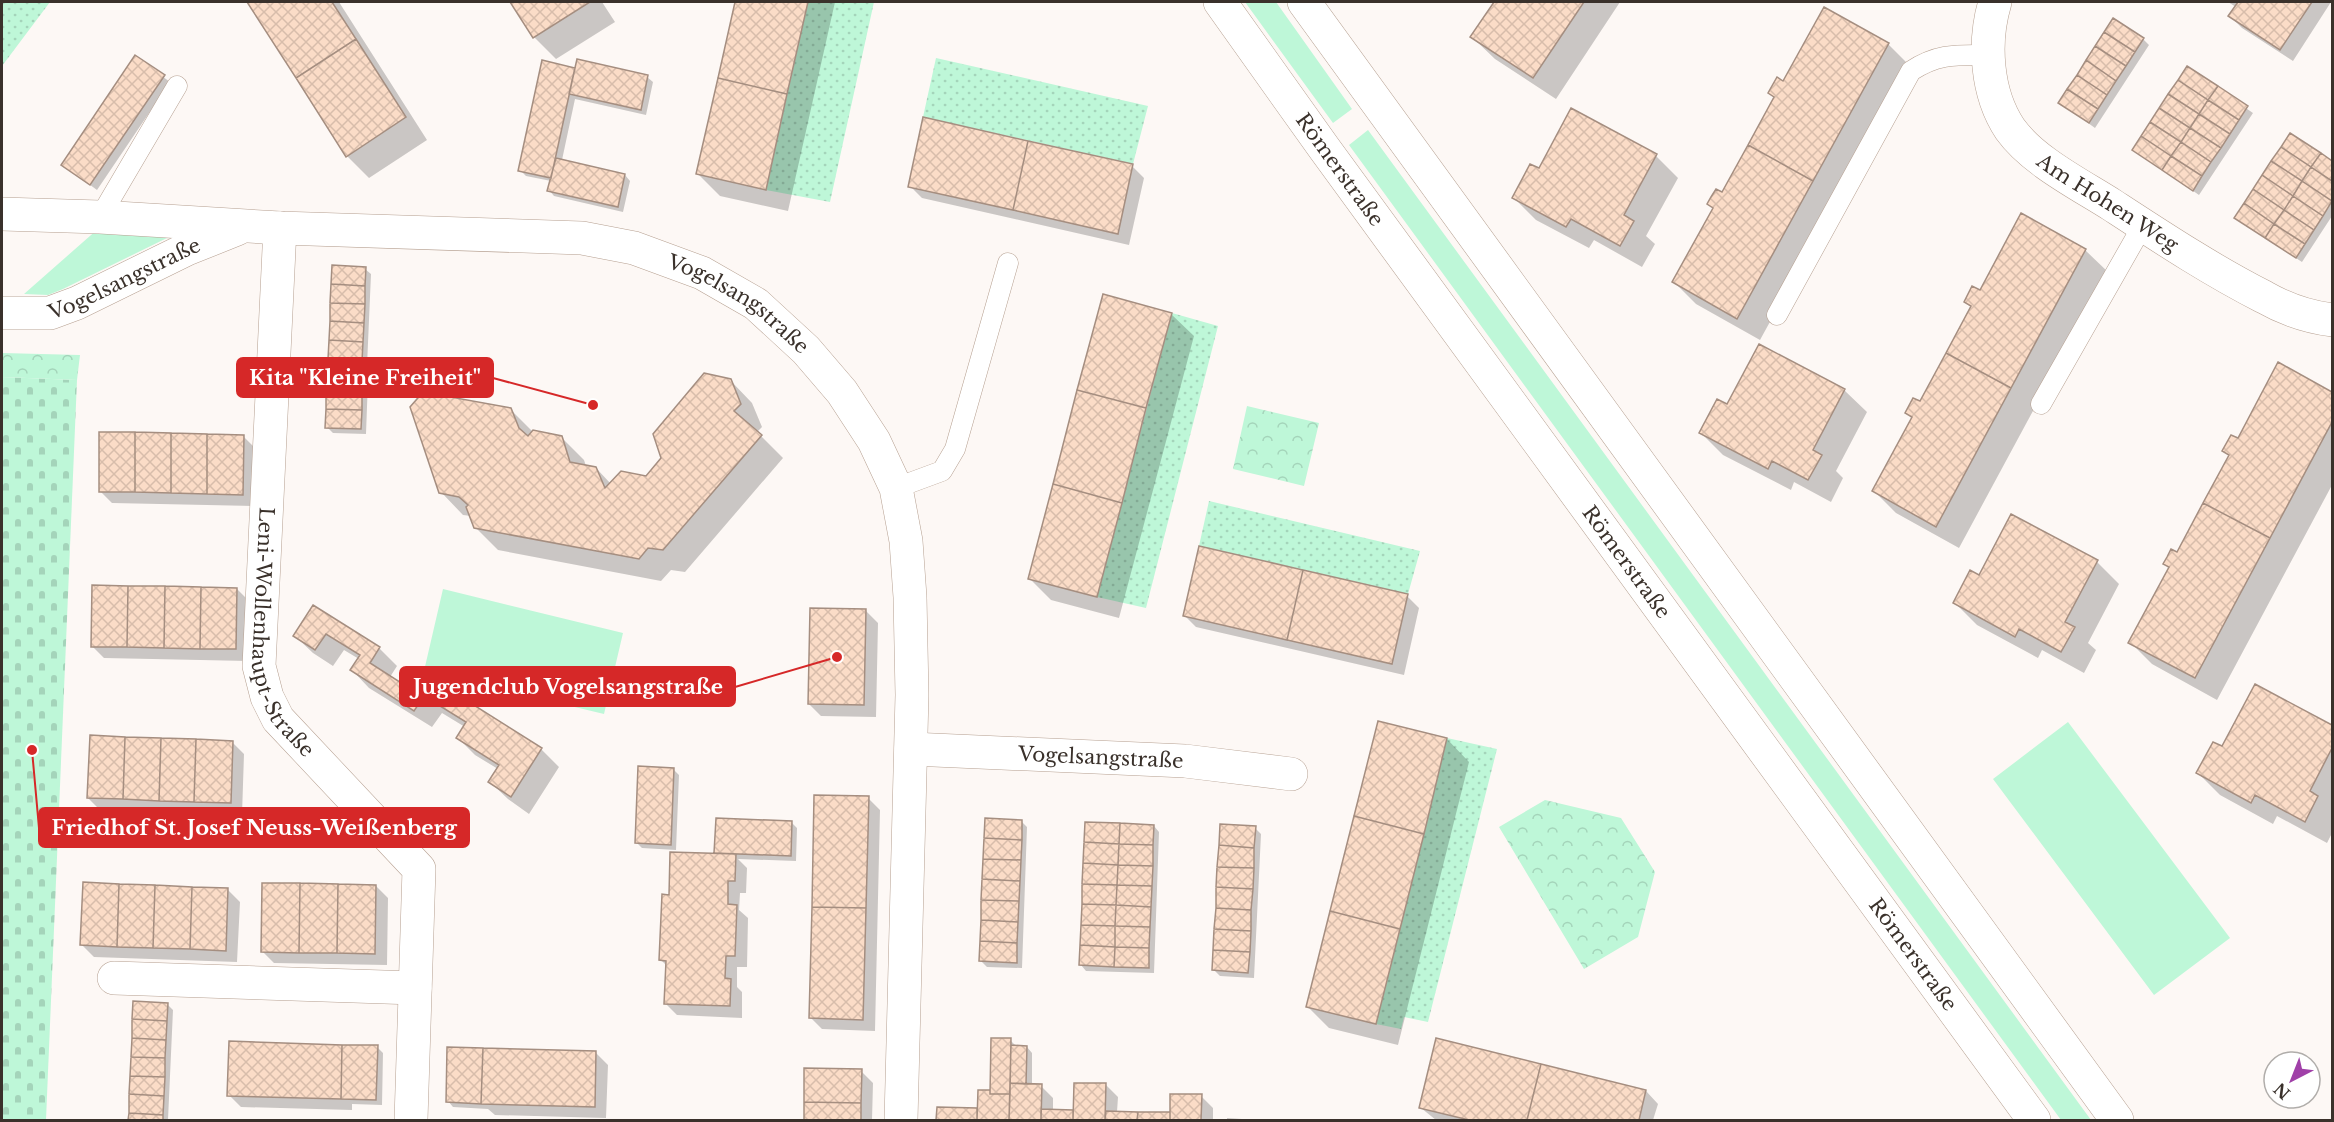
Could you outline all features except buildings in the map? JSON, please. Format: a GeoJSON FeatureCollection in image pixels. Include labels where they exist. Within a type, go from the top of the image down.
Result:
{"type":"FeatureCollection","features":[{"type":"Feature","properties":{"kind":"street","name":"Römerstraße"},"geometry":{"type":"LineString","coordinates":[[1220,2],[2034,1120]]}},
{"type":"Feature","properties":{"kind":"street"},"geometry":{"type":"LineString","coordinates":[[1304,2],[2117,1120]]}},
{"type":"Feature","properties":{"kind":"street","name":"Am Hohen Weg"},"geometry":{"type":"LineString","coordinates":[[1995,2],[1990,19],[1990,79],[2009,127],[2023,146],[2143,225],[2265,298],[2297,312],[2332,320]]}},
{"type":"Feature","properties":{"kind":"street","name":"Vogelsangstraße"},"geometry":{"type":"LineString","coordinates":[[2,214],[100,217],[280,228],[582,238],[634,248],[702,273],[756,304],[806,350],[848,402],[874,441],[896,488],[906,541],[910,597],[911,749],[901,1120]]}},
{"type":"Feature","properties":{"kind":"street","name":"Vogelsangstraße"},"geometry":{"type":"LineString","coordinates":[[2,313],[50,312],[77,303],[187,249],[244,226]]}},
{"type":"Feature","properties":{"kind":"street","name":"Leni-Wollenhaupt-Straße"},"geometry":{"type":"LineString","coordinates":[[280,228],[259,666],[267,698],[278,719],[419,869],[411,1120]]}},
{"type":"Feature","properties":{"kind":"street","name":"Vogelsangstraße"},"geometry":{"type":"LineString","coordinates":[[911,749],[1185,761],[1291,774]]}},
{"type":"Feature","properties":{"kind":"street"},"geometry":{"type":"LineString","coordinates":[[114,978],[414,988]]}},
{"type":"Feature","properties":{"kind":"lane"},"geometry":{"type":"LineString","coordinates":[[1777,315],[1911,71],[1939,57],[1989,55]]}},
{"type":"Feature","properties":{"kind":"lane"},"geometry":{"type":"LineString","coordinates":[[100,217],[177,86]]}},
{"type":"Feature","properties":{"kind":"lane"},"geometry":{"type":"LineString","coordinates":[[2042,404],[2143,225]]}},
{"type":"Feature","properties":{"kind":"lane"},"geometry":{"type":"LineString","coordinates":[[896,488],[942,471],[955,449],[1008,263]]}},
{"type":"Feature","properties":{"kind":"green space"},"geometry":{"type":"Polygon","coordinates":[[[2,2],[50,2],[2,66],[2,2]]]}},
{"type":"Feature","properties":{"kind":"green space"},"geometry":{"type":"Polygon","coordinates":[[[808,2],[874,2],[830,202],[766,190],[808,2]]]}},
{"type":"Feature","properties":{"kind":"green space"},"geometry":{"type":"Polygon","coordinates":[[[1245,2],[1276,2],[1352,109],[1333,123],[1245,2]]]}},
{"type":"Feature","properties":{"kind":"green space"},"geometry":{"type":"Polygon","coordinates":[[[936,58],[1148,106],[1133,164],[923,117],[936,58]]]}},
{"type":"Feature","properties":{"kind":"green space"},"geometry":{"type":"Polygon","coordinates":[[[1368,130],[2091,1120],[2061,1120],[1349,145],[1368,130]]]}},
{"type":"Feature","properties":{"kind":"green space"},"geometry":{"type":"Polygon","coordinates":[[[99,228],[167,231],[167,238],[48,295],[24,294],[99,228]]]}},
{"type":"Feature","properties":{"kind":"green space"},"geometry":{"type":"Polygon","coordinates":[[[1172,313],[1218,326],[1146,608],[1097,597],[1172,313]]]}},
{"type":"Feature","properties":{"kind":"green space"},"geometry":{"type":"Polygon","coordinates":[[[2,353],[80,355],[77,380],[2,377],[2,353]]]}},
{"type":"Feature","properties":{"kind":"green space"},"geometry":{"type":"Polygon","coordinates":[[[2,377],[77,380],[46,1120],[2,1120],[2,377]]]}},
{"type":"Feature","properties":{"kind":"green space"},"geometry":{"type":"Polygon","coordinates":[[[1247,406],[1319,423],[1304,486],[1233,469],[1247,406]]]}},
{"type":"Feature","properties":{"kind":"green space"},"geometry":{"type":"Polygon","coordinates":[[[1209,501],[1420,551],[1408,594],[1199,546],[1209,501]]]}},
{"type":"Feature","properties":{"kind":"green space"},"geometry":{"type":"Polygon","coordinates":[[[443,589],[623,633],[604,714],[424,671],[443,589]]]}},
{"type":"Feature","properties":{"kind":"green space"},"geometry":{"type":"Polygon","coordinates":[[[2068,722],[2230,938],[2154,995],[1993,779],[2068,722]]]}},
{"type":"Feature","properties":{"kind":"green space"},"geometry":{"type":"Polygon","coordinates":[[[1447,738],[1497,749],[1428,1022],[1404,1017],[1401,1029],[1376,1024],[1447,738]]]}},
{"type":"Feature","properties":{"kind":"green space"},"geometry":{"type":"Polygon","coordinates":[[[1545,800],[1621,818],[1655,872],[1638,937],[1584,969],[1499,827],[1545,800]]]}},
{"type":"Feature","properties":{"kind":"place","name":"Kita \"Kleine Freiheit\""},"geometry":{"type":"Point","coordinates":[593,405]}},
{"type":"Feature","properties":{"kind":"place","name":"Jugendclub Vogelsangstraße"},"geometry":{"type":"Point","coordinates":[837,657]}},
{"type":"Feature","properties":{"kind":"place","name":"Friedhof St. Josef Neuss-Weißenberg"},"geometry":{"type":"Point","coordinates":[32,750]}}]}
